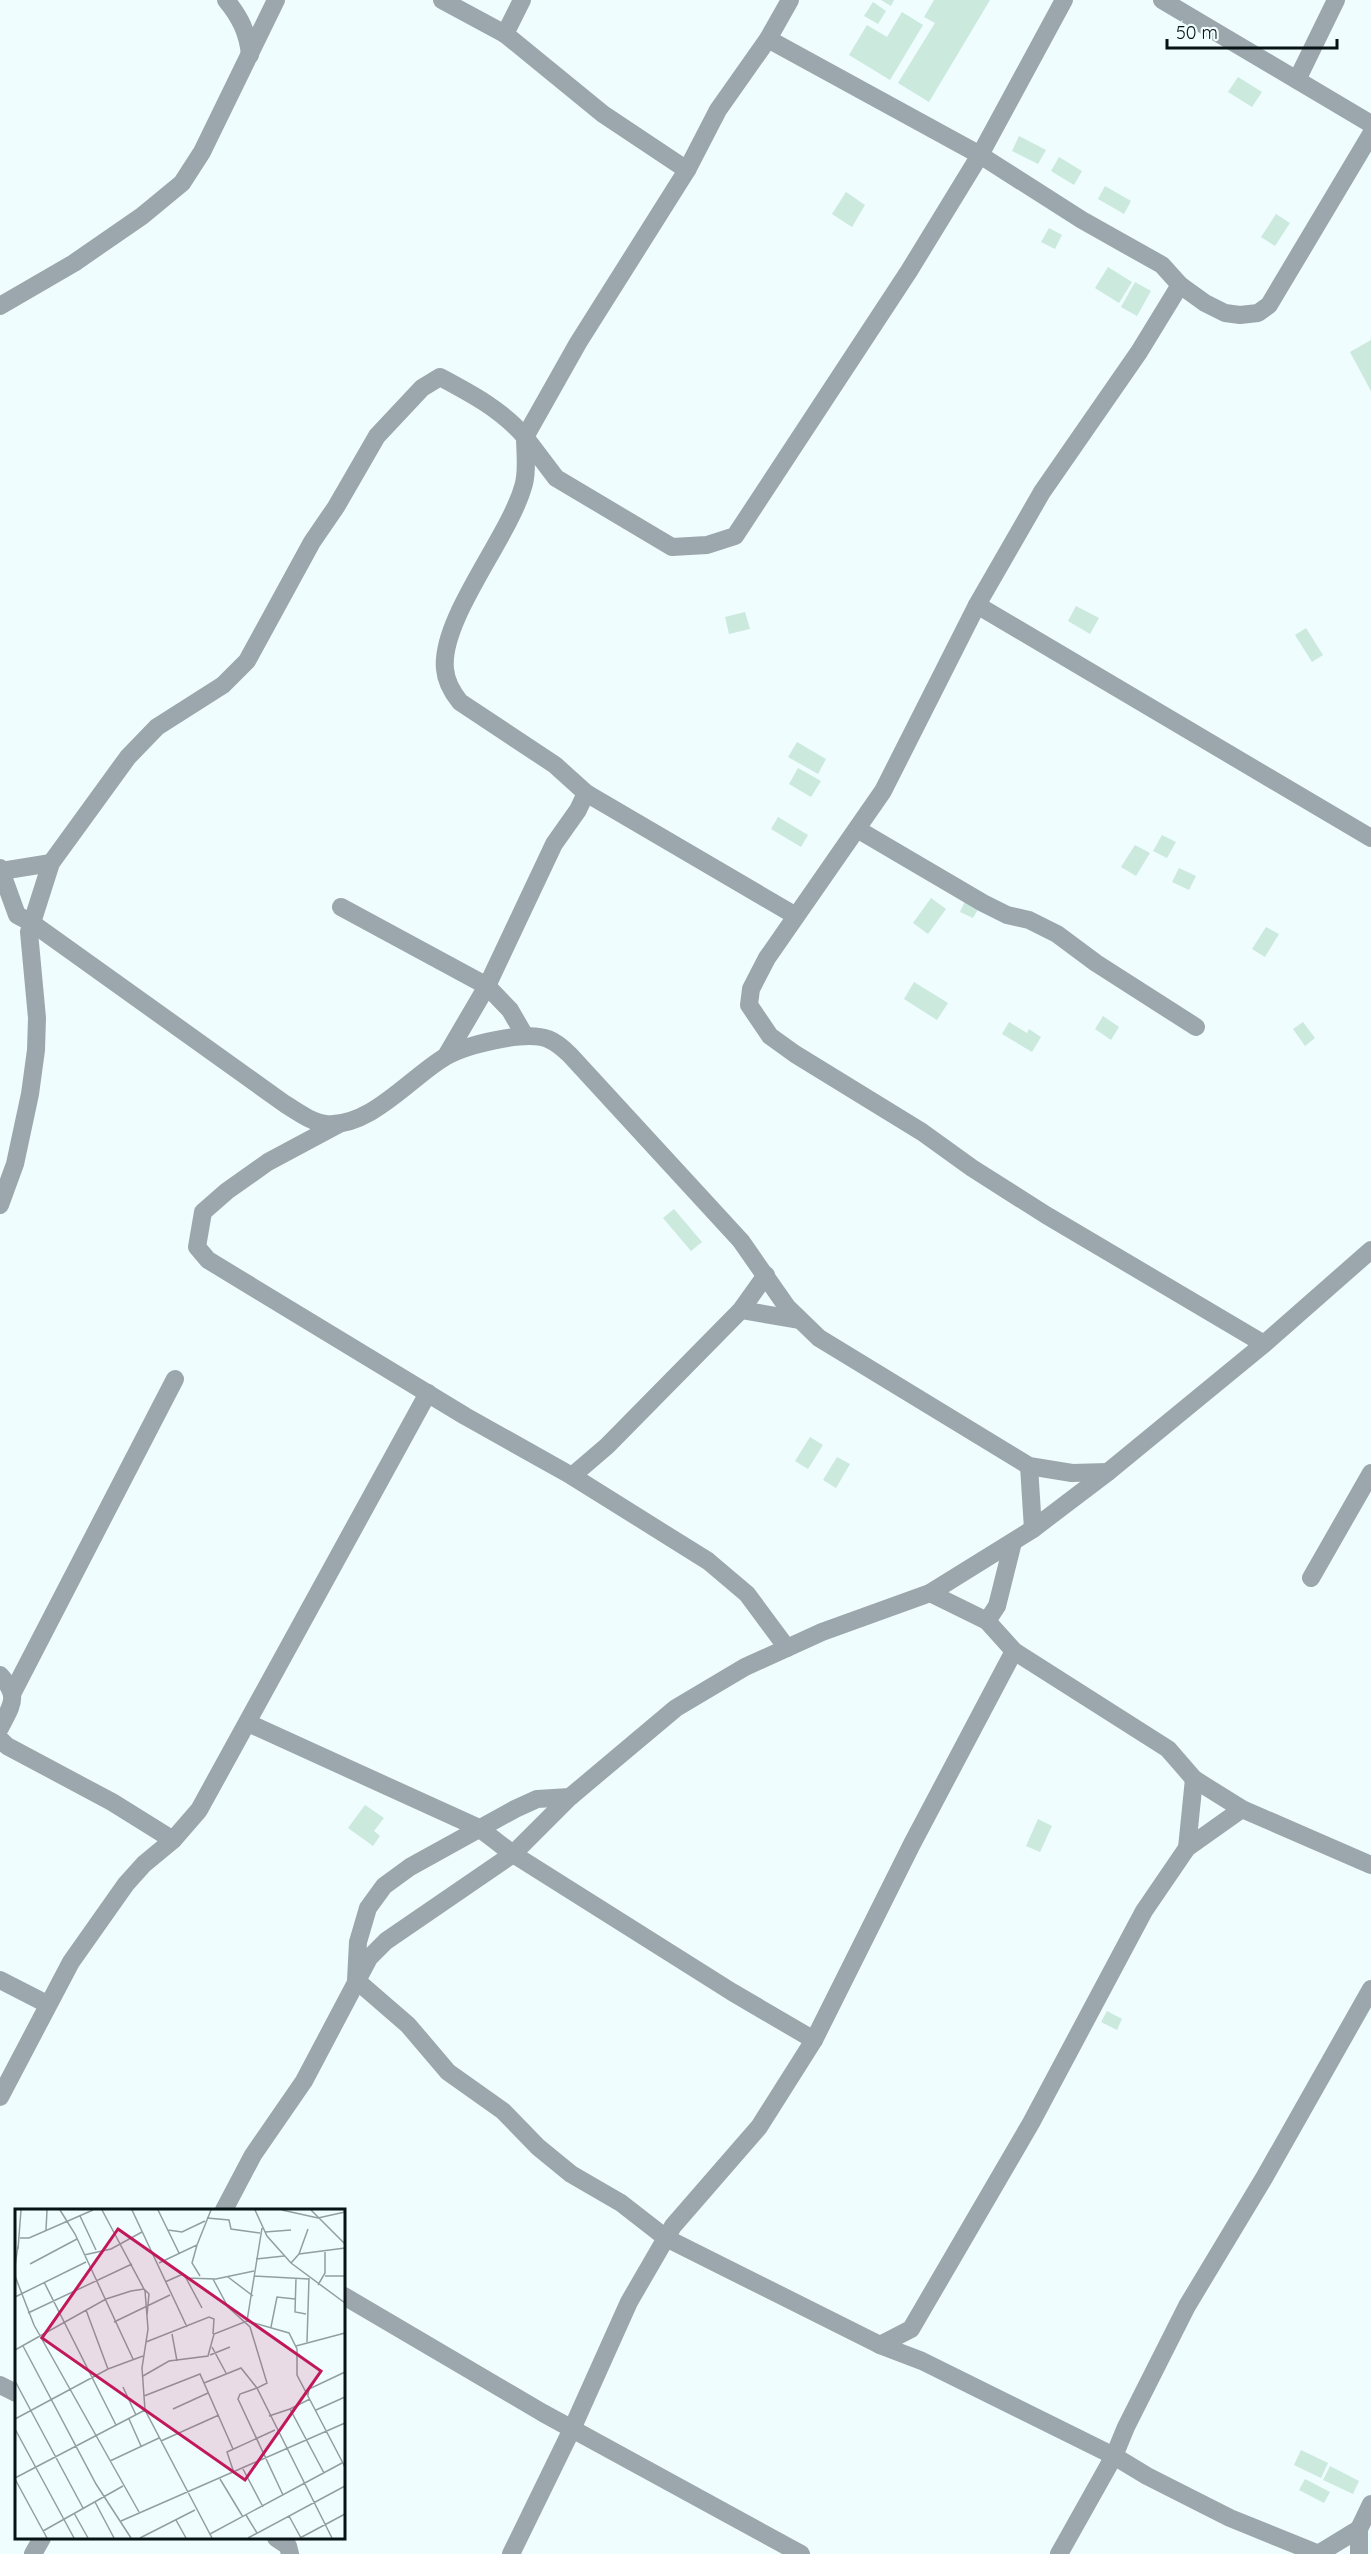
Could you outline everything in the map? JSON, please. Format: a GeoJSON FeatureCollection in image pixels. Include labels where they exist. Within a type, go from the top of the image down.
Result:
{"type":"FeatureCollection","features":[{"type":"Feature","properties":{"kind":"street"},"geometry":{"type":"LineString","coordinates":[[226,0],[236,12],[249,37],[250,55]]}},
{"type":"Feature","properties":{"kind":"street"},"geometry":{"type":"LineString","coordinates":[[0,306],[74,262],[142,216],[182,183],[202,152],[276,0]]}},
{"type":"Feature","properties":{"kind":"street"},"geometry":{"type":"LineString","coordinates":[[442,0],[505,34],[603,114],[687,170]]}},
{"type":"Feature","properties":{"kind":"street"},"geometry":{"type":"LineString","coordinates":[[505,34],[522,0]]}},
{"type":"Feature","properties":{"kind":"street"},"geometry":{"type":"LineString","coordinates":[[789,0],[768,39],[718,110],[687,170],[578,342],[525,436],[524,486],[491,556],[452,626],[444,668],[449,688],[460,702],[555,765],[586,793],[795,916]]}},
{"type":"Feature","properties":{"kind":"street"},"geometry":{"type":"LineString","coordinates":[[16,918],[51,863],[128,757],[157,727],[223,686],[247,661],[312,542],[336,507],[377,436],[422,388],[440,377],[492,406],[510,419],[556,478],[672,547],[707,545],[735,536],[909,271],[980,155],[1064,0]]}},
{"type":"Feature","properties":{"kind":"street"},"geometry":{"type":"LineString","coordinates":[[1162,0],[1371,124]]}},
{"type":"Feature","properties":{"kind":"street"},"geometry":{"type":"LineString","coordinates":[[1297,80],[1336,0]]}},
{"type":"Feature","properties":{"kind":"street"},"geometry":{"type":"LineString","coordinates":[[768,39],[980,155],[1082,220],[1162,265],[1180,285],[1225,313],[1240,315],[1258,313],[1269,305],[1371,135]]}},
{"type":"Feature","properties":{"kind":"street"},"geometry":{"type":"LineString","coordinates":[[1180,285],[1139,352],[1042,492],[977,604],[883,791],[767,958],[751,989],[749,1005],[770,1036],[829,1076],[922,1132],[972,1168],[1047,1215],[1264,1344]]}},
{"type":"Feature","properties":{"kind":"street"},"geometry":{"type":"LineString","coordinates":[[977,604],[1371,838]]}},
{"type":"Feature","properties":{"kind":"street"},"geometry":{"type":"LineString","coordinates":[[446,1056],[487,986],[554,844],[578,810],[586,793]]}},
{"type":"Feature","properties":{"kind":"street"},"geometry":{"type":"LineString","coordinates":[[858,829],[983,903],[1007,915],[1029,920],[1057,934],[1096,963],[1196,1027]]}},
{"type":"Feature","properties":{"kind":"street"},"geometry":{"type":"LineString","coordinates":[[0,1205],[15,1164],[30,1094],[36,1050],[36,1007],[29,943],[16,918],[1,869],[51,863]]}},
{"type":"Feature","properties":{"kind":"street"},"geometry":{"type":"LineString","coordinates":[[341,907],[487,986],[510,1010],[525,1036]]}},
{"type":"Feature","properties":{"kind":"street"},"geometry":{"type":"LineString","coordinates":[[16,918],[285,1104],[307,1118],[325,1124],[339,1124]]}},
{"type":"Feature","properties":{"kind":"street"},"geometry":{"type":"LineString","coordinates":[[787,1648],[747,1593],[708,1561],[572,1476],[428,1393],[208,1260],[197,1247],[203,1212],[227,1191],[268,1162],[339,1124],[381,1106],[446,1056],[494,1040],[525,1036],[547,1039],[570,1055],[741,1240],[787,1307],[819,1338],[1029,1466],[1072,1473],[1108,1472]]}},
{"type":"Feature","properties":{"kind":"street"},"geometry":{"type":"LineString","coordinates":[[225,2209],[253,2155],[304,2081],[369,1958],[386,1941],[513,1854],[570,1797],[676,1708],[745,1667],[822,1632],[930,1593],[1033,1529],[1108,1472],[1264,1344],[1371,1250]]}},
{"type":"Feature","properties":{"kind":"street"},"geometry":{"type":"LineString","coordinates":[[572,1476],[607,1446],[741,1310],[766,1275]]}},
{"type":"Feature","properties":{"kind":"street"},"geometry":{"type":"LineString","coordinates":[[741,1310],[799,1320]]}},
{"type":"Feature","properties":{"kind":"street"},"geometry":{"type":"LineString","coordinates":[[0,1728],[13,1702],[13,1692],[175,1379]]}},
{"type":"Feature","properties":{"kind":"street"},"geometry":{"type":"LineString","coordinates":[[0,2097],[71,1962],[126,1884],[200,1810],[428,1393]]}},
{"type":"Feature","properties":{"kind":"street"},"geometry":{"type":"LineString","coordinates":[[1029,1466],[1033,1529]]}},
{"type":"Feature","properties":{"kind":"street"},"geometry":{"type":"LineString","coordinates":[[1311,1578],[1371,1473]]}},
{"type":"Feature","properties":{"kind":"street"},"geometry":{"type":"LineString","coordinates":[[987,1621],[997,1606],[1013,1542]]}},
{"type":"Feature","properties":{"kind":"street"},"geometry":{"type":"LineString","coordinates":[[930,1593],[987,1621],[1014,1651],[1168,1749],[1194,1779],[1242,1809],[1371,1865]]}},
{"type":"Feature","properties":{"kind":"street"},"geometry":{"type":"LineString","coordinates":[[511,2554],[572,2429],[629,2302],[673,2226],[759,2127],[814,2040],[907,1855],[1014,1651]]}},
{"type":"Feature","properties":{"kind":"street"},"geometry":{"type":"LineString","coordinates":[[0,1675],[13,1692]]}},
{"type":"Feature","properties":{"kind":"street"},"geometry":{"type":"LineString","coordinates":[[248,1723],[479,1828],[513,1854],[722,1986],[814,2040]]}},
{"type":"Feature","properties":{"kind":"street"},"geometry":{"type":"LineString","coordinates":[[0,1739],[7,1746],[112,1802],[172,1840]]}},
{"type":"Feature","properties":{"kind":"street"},"geometry":{"type":"LineString","coordinates":[[1187,1848],[1194,1779]]}},
{"type":"Feature","properties":{"kind":"street"},"geometry":{"type":"LineString","coordinates":[[356,1980],[358,1942],[368,1908],[384,1887],[410,1867],[479,1828],[537,1799],[570,1797]]}},
{"type":"Feature","properties":{"kind":"street"},"geometry":{"type":"LineString","coordinates":[[880,2345],[911,2329],[1031,2122],[1144,1911],[1187,1848],[1242,1809]]}},
{"type":"Feature","properties":{"kind":"street"},"geometry":{"type":"LineString","coordinates":[[0,1980],[47,2004]]}},
{"type":"Feature","properties":{"kind":"street"},"geometry":{"type":"LineString","coordinates":[[356,1980],[408,2025],[448,2072],[503,2110],[538,2146],[571,2174],[621,2204],[666,2238],[880,2345],[922,2361],[1114,2456],[1147,2476],[1230,2518],[1318,2554],[1359,2529]]}},
{"type":"Feature","properties":{"kind":"street"},"geometry":{"type":"LineString","coordinates":[[1059,2554],[1114,2456],[1126,2427],[1187,2306],[1264,2178],[1371,1989]]}},
{"type":"Feature","properties":{"kind":"street"},"geometry":{"type":"LineString","coordinates":[[345,2297],[572,2429],[801,2554]]}},
{"type":"Feature","properties":{"kind":"street"},"geometry":{"type":"LineString","coordinates":[[911,2329],[922,2361]]}},
{"type":"Feature","properties":{"kind":"street"},"geometry":{"type":"LineString","coordinates":[[0,2385],[15,2392]]}},
{"type":"Feature","properties":{"kind":"street"},"geometry":{"type":"LineString","coordinates":[[1359,2554],[1359,2529],[1371,2504]]}},
{"type":"Feature","properties":{"kind":"street"},"geometry":{"type":"LineString","coordinates":[[33,2554],[41,2539]]}},
{"type":"Feature","properties":{"kind":"street"},"geometry":{"type":"LineString","coordinates":[[278,2539],[288,2546],[290,2554]]}},
{"type":"Feature","properties":{"kind":"building"},"geometry":{"type":"Polygon","coordinates":[[[881,0],[894,0],[891,6],[881,0]]]}},
{"type":"Feature","properties":{"kind":"building"},"geometry":{"type":"Polygon","coordinates":[[[934,0],[990,0],[929,102],[898,83],[935,23],[924,17],[934,0]]]}},
{"type":"Feature","properties":{"kind":"building"},"geometry":{"type":"Polygon","coordinates":[[[873,2],[886,11],[878,24],[864,16],[873,2]]]}},
{"type":"Feature","properties":{"kind":"building"},"geometry":{"type":"Polygon","coordinates":[[[902,12],[923,25],[890,80],[849,55],[867,25],[887,37],[902,12]]]}},
{"type":"Feature","properties":{"kind":"building"},"geometry":{"type":"Polygon","coordinates":[[[1238,77],[1262,92],[1252,107],[1228,92],[1238,77]]]}},
{"type":"Feature","properties":{"kind":"building"},"geometry":{"type":"Polygon","coordinates":[[[1019,136],[1046,150],[1038,164],[1012,151],[1019,136]]]}},
{"type":"Feature","properties":{"kind":"building"},"geometry":{"type":"Polygon","coordinates":[[[1059,157],[1082,171],[1074,185],[1051,171],[1059,157]]]}},
{"type":"Feature","properties":{"kind":"building"},"geometry":{"type":"Polygon","coordinates":[[[1105,186],[1131,201],[1124,214],[1098,199],[1105,186]]]}},
{"type":"Feature","properties":{"kind":"building"},"geometry":{"type":"Polygon","coordinates":[[[846,192],[865,205],[852,227],[832,214],[846,192]]]}},
{"type":"Feature","properties":{"kind":"building"},"geometry":{"type":"Polygon","coordinates":[[[1276,214],[1290,223],[1275,246],[1261,237],[1276,214]]]}},
{"type":"Feature","properties":{"kind":"building"},"geometry":{"type":"Polygon","coordinates":[[[1049,228],[1062,235],[1055,249],[1041,242],[1049,228]]]}},
{"type":"Feature","properties":{"kind":"building"},"geometry":{"type":"Polygon","coordinates":[[[1108,267],[1132,282],[1119,303],[1095,288],[1108,267]]]}},
{"type":"Feature","properties":{"kind":"building"},"geometry":{"type":"Polygon","coordinates":[[[1135,282],[1151,291],[1137,316],[1121,307],[1135,282]]]}},
{"type":"Feature","properties":{"kind":"building"},"geometry":{"type":"Polygon","coordinates":[[[1371,340],[1371,391],[1350,352],[1371,340]]]}},
{"type":"Feature","properties":{"kind":"building"},"geometry":{"type":"Polygon","coordinates":[[[1076,606],[1099,618],[1090,634],[1068,621],[1076,606]]]}},
{"type":"Feature","properties":{"kind":"building"},"geometry":{"type":"Polygon","coordinates":[[[745,612],[750,629],[729,634],[725,617],[745,612]]]}},
{"type":"Feature","properties":{"kind":"building"},"geometry":{"type":"Polygon","coordinates":[[[1306,628],[1323,655],[1312,662],[1295,635],[1306,628]]]}},
{"type":"Feature","properties":{"kind":"building"},"geometry":{"type":"Polygon","coordinates":[[[797,742],[826,759],[818,774],[788,757],[797,742]]]}},
{"type":"Feature","properties":{"kind":"building"},"geometry":{"type":"Polygon","coordinates":[[[798,768],[821,781],[811,797],[789,784],[798,768]]]}},
{"type":"Feature","properties":{"kind":"building"},"geometry":{"type":"Polygon","coordinates":[[[778,817],[808,835],[801,847],[771,829],[778,817]]]}},
{"type":"Feature","properties":{"kind":"building"},"geometry":{"type":"Polygon","coordinates":[[[1162,835],[1176,842],[1167,858],[1153,851],[1162,835]]]}},
{"type":"Feature","properties":{"kind":"building"},"geometry":{"type":"Polygon","coordinates":[[[1135,845],[1150,853],[1136,876],[1121,867],[1135,845]]]}},
{"type":"Feature","properties":{"kind":"building"},"geometry":{"type":"Polygon","coordinates":[[[1179,868],[1196,876],[1189,890],[1172,882],[1179,868]]]}},
{"type":"Feature","properties":{"kind":"building"},"geometry":{"type":"Polygon","coordinates":[[[931,898],[946,909],[928,934],[913,923],[931,898]]]}},
{"type":"Feature","properties":{"kind":"building"},"geometry":{"type":"Polygon","coordinates":[[[966,899],[980,906],[973,918],[960,912],[966,899]]]}},
{"type":"Feature","properties":{"kind":"building"},"geometry":{"type":"Polygon","coordinates":[[[1266,927],[1279,934],[1265,957],[1252,949],[1266,927]]]}},
{"type":"Feature","properties":{"kind":"building"},"geometry":{"type":"Polygon","coordinates":[[[914,982],[948,1003],[937,1020],[904,999],[914,982]]]}},
{"type":"Feature","properties":{"kind":"building"},"geometry":{"type":"Polygon","coordinates":[[[1103,1016],[1119,1027],[1111,1040],[1095,1029],[1103,1016]]]}},
{"type":"Feature","properties":{"kind":"building"},"geometry":{"type":"Polygon","coordinates":[[[1009,1022],[1027,1033],[1029,1029],[1041,1037],[1032,1052],[1002,1034],[1009,1022]]]}},
{"type":"Feature","properties":{"kind":"building"},"geometry":{"type":"Polygon","coordinates":[[[1303,1022],[1315,1038],[1305,1046],[1293,1029],[1303,1022]]]}},
{"type":"Feature","properties":{"kind":"building"},"geometry":{"type":"Polygon","coordinates":[[[674,1209],[702,1242],[691,1251],[663,1218],[674,1209]]]}},
{"type":"Feature","properties":{"kind":"building"},"geometry":{"type":"Polygon","coordinates":[[[810,1437],[823,1445],[808,1469],[795,1461],[810,1437]]]}},
{"type":"Feature","properties":{"kind":"building"},"geometry":{"type":"Polygon","coordinates":[[[837,1457],[850,1464],[836,1488],[823,1480],[837,1457]]]}},
{"type":"Feature","properties":{"kind":"building"},"geometry":{"type":"Polygon","coordinates":[[[365,1805],[384,1818],[374,1831],[380,1836],[373,1846],[348,1828],[365,1805]]]}},
{"type":"Feature","properties":{"kind":"building"},"geometry":{"type":"Polygon","coordinates":[[[1038,1819],[1052,1826],[1040,1852],[1026,1846],[1038,1819]]]}},
{"type":"Feature","properties":{"kind":"building"},"geometry":{"type":"Polygon","coordinates":[[[1107,2011],[1122,2019],[1117,2030],[1101,2022],[1107,2011]]]}},
{"type":"Feature","properties":{"kind":"building"},"geometry":{"type":"Polygon","coordinates":[[[1301,2450],[1328,2463],[1321,2478],[1294,2465],[1301,2450]]]}},
{"type":"Feature","properties":{"kind":"building"},"geometry":{"type":"Polygon","coordinates":[[[1330,2466],[1359,2481],[1353,2494],[1323,2480],[1330,2466]]]}},
{"type":"Feature","properties":{"kind":"building"},"geometry":{"type":"Polygon","coordinates":[[[1305,2479],[1330,2492],[1324,2503],[1299,2490],[1305,2479]]]}}]}
